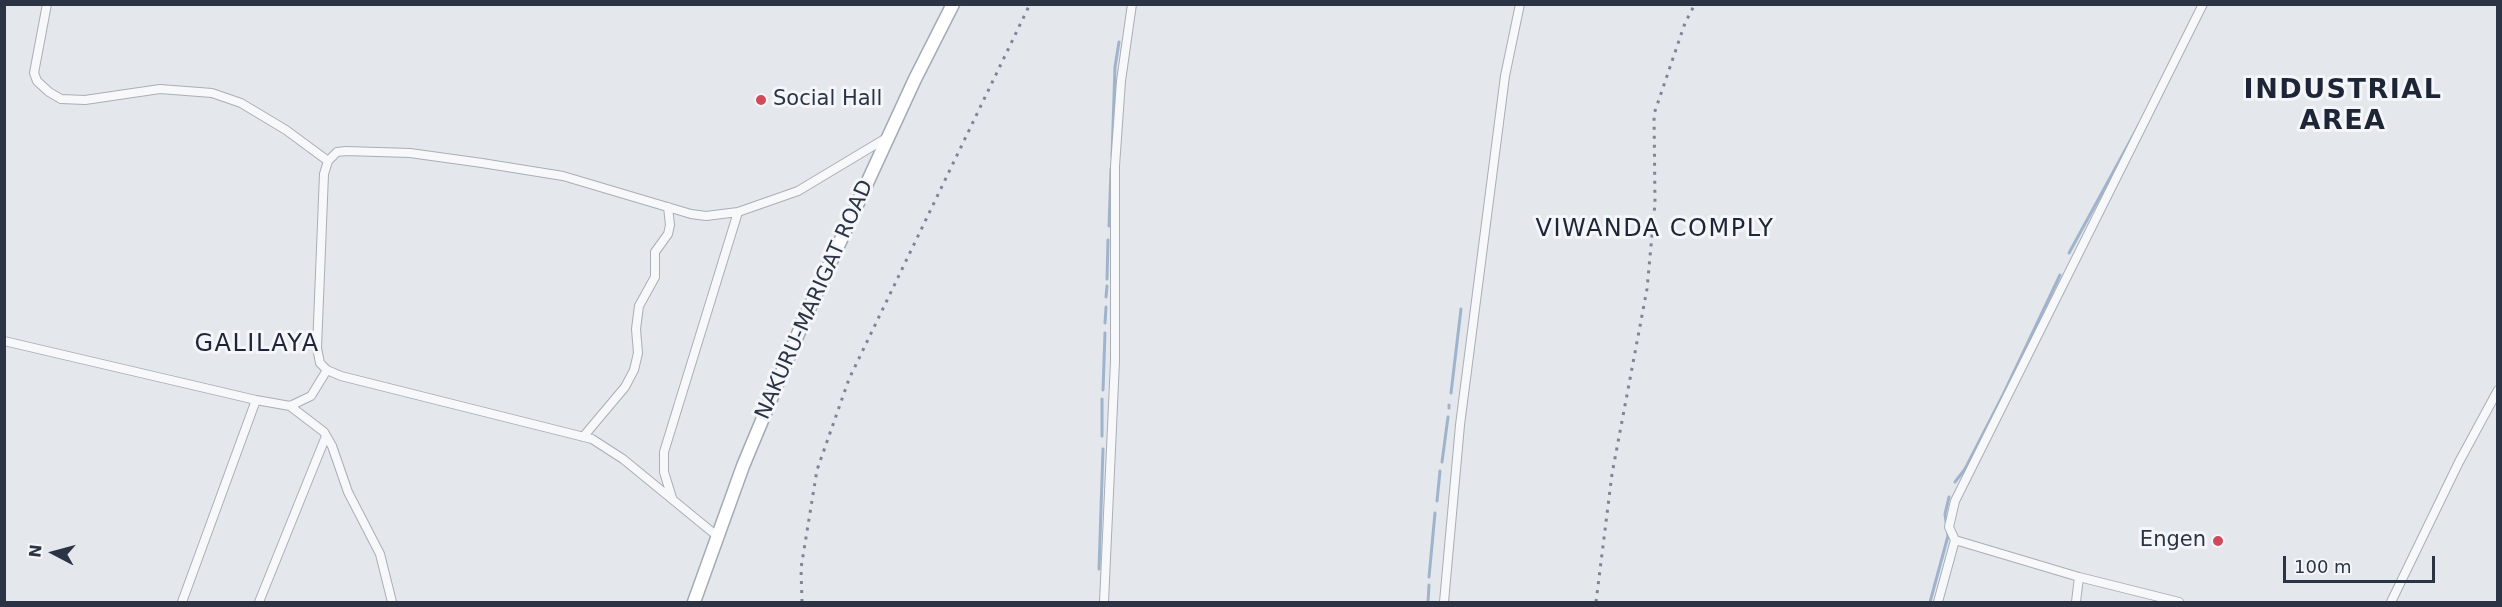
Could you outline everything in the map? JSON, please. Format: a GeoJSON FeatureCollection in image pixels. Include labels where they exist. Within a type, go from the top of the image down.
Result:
{"type":"FeatureCollection","features":[{"type":"Feature","properties":{"kind":"main road","name":"NAKURU-MARIGAT ROAD"},"geometry":{"type":"LineString","coordinates":[[694,603],[717,536],[798,332],[888,136],[952,4]]}},
{"type":"Feature","properties":{"kind":"street"},"geometry":{"type":"LineString","coordinates":[[47,4],[34,73],[37,81],[61,99],[85,100],[160,89],[212,93],[241,103],[286,130],[328,160]]}},
{"type":"Feature","properties":{"kind":"street"},"geometry":{"type":"LineString","coordinates":[[1104,603],[1115,361],[1115,166],[1121,81],[1132,4]]}},
{"type":"Feature","properties":{"kind":"street"},"geometry":{"type":"LineString","coordinates":[[1444,603],[1460,425],[1505,76],[1520,4]]}},
{"type":"Feature","properties":{"kind":"street"},"geometry":{"type":"LineString","coordinates":[[1938,603],[1955,540],[1949,527],[1954,501],[2203,4]]}},
{"type":"Feature","properties":{"kind":"street"},"geometry":{"type":"LineString","coordinates":[[717,536],[623,459],[592,439],[341,376],[327,370],[320,363],[317,348],[324,174],[328,160],[337,152],[346,151],[410,153],[482,163],[563,176],[706,216],[738,212],[798,191],[888,136]]}},
{"type":"Feature","properties":{"kind":"street"},"geometry":{"type":"LineString","coordinates":[[583,437],[625,387],[634,370],[638,353],[636,330],[639,306],[655,277],[655,252],[668,234],[670,225],[668,207]]}},
{"type":"Feature","properties":{"kind":"street"},"geometry":{"type":"LineString","coordinates":[[674,501],[664,472],[664,452],[738,212]]}},
{"type":"Feature","properties":{"kind":"street"},"geometry":{"type":"LineString","coordinates":[[4,340],[290,406],[309,419],[326,436],[348,492],[380,554],[389,579],[392,603]]}},
{"type":"Feature","properties":{"kind":"street"},"geometry":{"type":"LineString","coordinates":[[290,406],[310,396],[327,370]]}},
{"type":"Feature","properties":{"kind":"street"},"geometry":{"type":"LineString","coordinates":[[2391,603],[2459,462],[2498,390]]}},
{"type":"Feature","properties":{"kind":"street"},"geometry":{"type":"LineString","coordinates":[[182,603],[256,400]]}},
{"type":"Feature","properties":{"kind":"street"},"geometry":{"type":"LineString","coordinates":[[260,603],[326,436]]}},
{"type":"Feature","properties":{"kind":"street"},"geometry":{"type":"LineString","coordinates":[[1955,540],[2079,577],[2179,603]]}},
{"type":"Feature","properties":{"kind":"street"},"geometry":{"type":"LineString","coordinates":[[2076,603],[2079,577]]}},
{"type":"Feature","properties":{"kind":"waterway"},"geometry":{"type":"LineString","coordinates":[[1112,156],[1115,67],[1119,42]]}},
{"type":"Feature","properties":{"kind":"waterway"},"geometry":{"type":"LineString","coordinates":[[2069,253],[2140,123]]}},
{"type":"Feature","properties":{"kind":"waterway"},"geometry":{"type":"LineString","coordinates":[[1109,226],[1111,169]]}},
{"type":"Feature","properties":{"kind":"waterway"},"geometry":{"type":"LineString","coordinates":[[1107,279],[1108,240]]}},
{"type":"Feature","properties":{"kind":"waterway"},"geometry":{"type":"LineString","coordinates":[[1955,482],[1965,469],[2003,395],[2060,275]]}},
{"type":"Feature","properties":{"kind":"waterway"},"geometry":{"type":"LineString","coordinates":[[1106,297],[1107,286]]}},
{"type":"Feature","properties":{"kind":"waterway"},"geometry":{"type":"LineString","coordinates":[[1105,323],[1106,307]]}},
{"type":"Feature","properties":{"kind":"waterway"},"geometry":{"type":"LineString","coordinates":[[1451,393],[1461,309]]}},
{"type":"Feature","properties":{"kind":"waterway"},"geometry":{"type":"LineString","coordinates":[[1103,390],[1105,333]]}},
{"type":"Feature","properties":{"kind":"waterway"},"geometry":{"type":"LineString","coordinates":[[1102,399],[1102,436]]}},
{"type":"Feature","properties":{"kind":"waterway"},"geometry":{"type":"LineString","coordinates":[[1442,462],[1448,417]]}},
{"type":"Feature","properties":{"kind":"waterway"},"geometry":{"type":"LineString","coordinates":[[1099,569],[1103,449]]}},
{"type":"Feature","properties":{"kind":"waterway"},"geometry":{"type":"LineString","coordinates":[[1437,501],[1440,471]]}},
{"type":"Feature","properties":{"kind":"waterway"},"geometry":{"type":"LineString","coordinates":[[1930,602],[1948,536],[1945,514],[1949,497]]}},
{"type":"Feature","properties":{"kind":"waterway"},"geometry":{"type":"LineString","coordinates":[[1429,577],[1435,513]]}},
{"type":"Feature","properties":{"kind":"waterway"},"geometry":{"type":"LineString","coordinates":[[1428,602],[1429,585]]}},
{"type":"Feature","properties":{"kind":"railway"},"geometry":{"type":"LineString","coordinates":[[802,602],[801,568],[817,470],[849,379],[1030,4]]}},
{"type":"Feature","properties":{"kind":"railway"},"geometry":{"type":"LineString","coordinates":[[1596,602],[1612,474],[1647,289],[1655,203],[1654,114],[1685,23],[1695,4]]}},
{"type":"Feature","properties":{"kind":"place","name":"Social Hall"},"geometry":{"type":"Point","coordinates":[761,100]}},
{"type":"Feature","properties":{"kind":"place","name":"Engen"},"geometry":{"type":"Point","coordinates":[2218,541]}},
{"type":"Feature","properties":{"kind":"district","name":"INDUSTRIAL AREA"},"geometry":{"type":"Point","coordinates":[2343,106]}},
{"type":"Feature","properties":{"kind":"district","name":"VIWANDA COMPLY"},"geometry":{"type":"Point","coordinates":[1655,230]}},
{"type":"Feature","properties":{"kind":"district","name":"GALILAYA"},"geometry":{"type":"Point","coordinates":[257,345]}}]}
